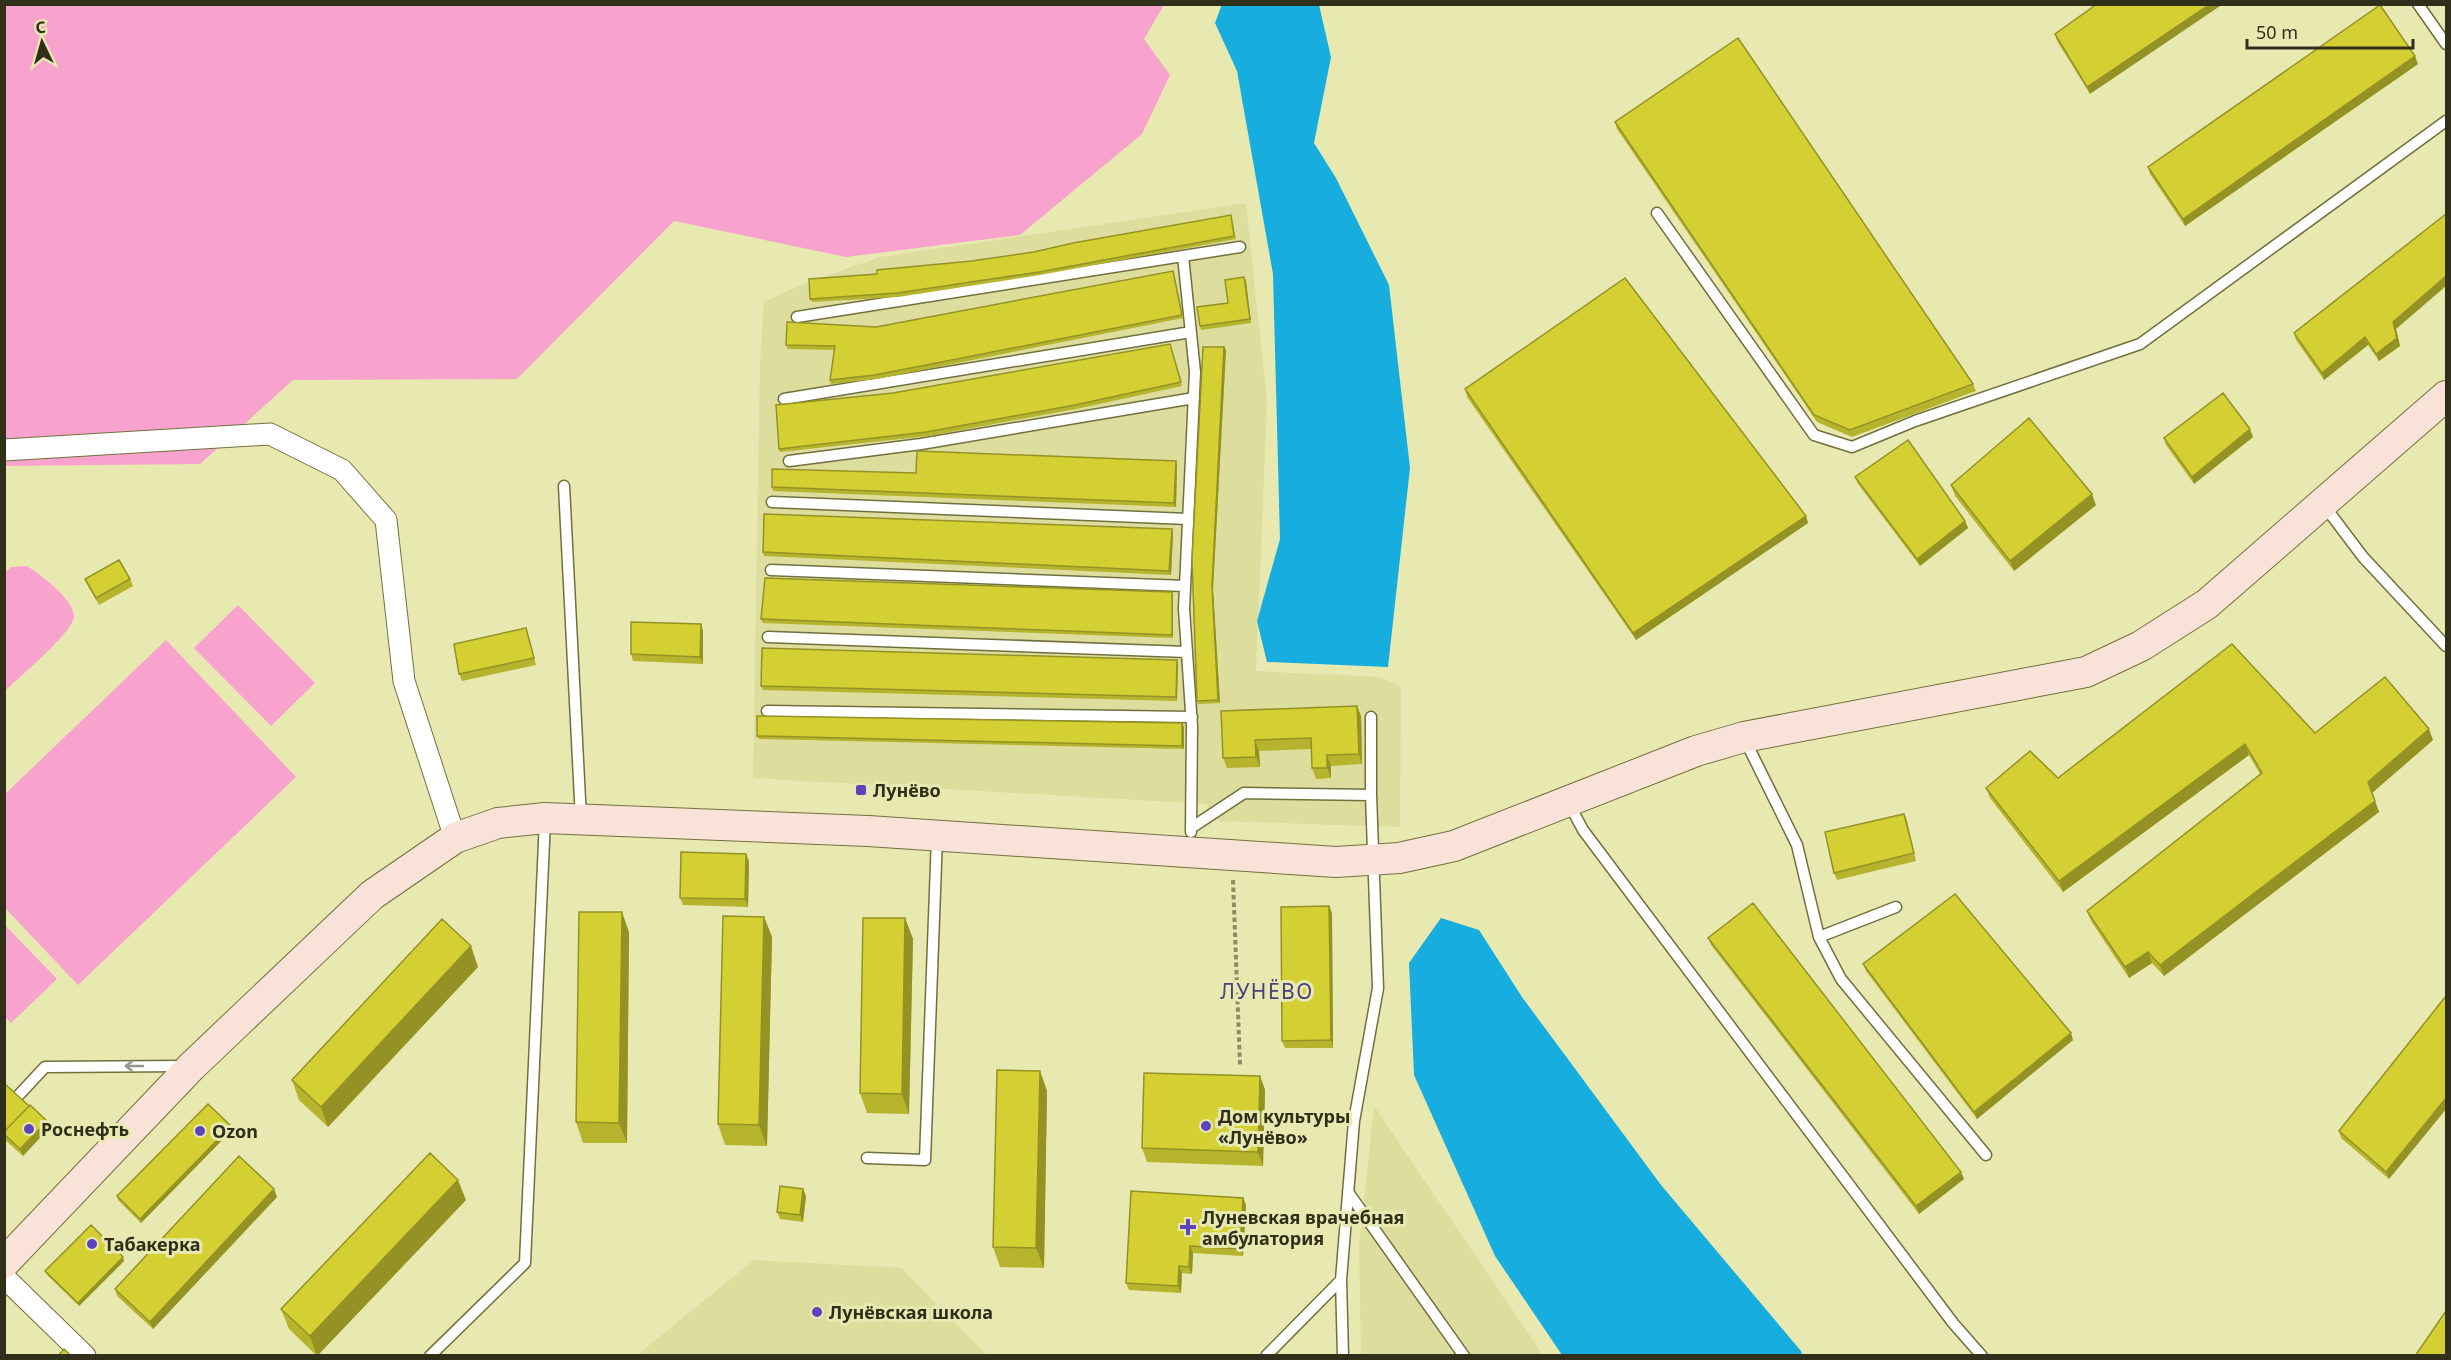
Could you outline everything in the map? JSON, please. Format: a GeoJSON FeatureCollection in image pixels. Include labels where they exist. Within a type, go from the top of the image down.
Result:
{"type":"FeatureCollection","features":[{"type":"Feature","properties":{"kind":"street"},"geometry":{"type":"LineString","coordinates":[[4,1263],[192,1066],[372,895],[455,838],[498,823],[545,818],[856,830],[937,837],[1191,841],[1232,856],[1336,862],[1399,858],[1454,846],[1696,752],[1744,737],[2086,672],[2141,646],[2207,604],[2446,396]]}},
{"type":"Feature","properties":{"kind":"street"},"geometry":{"type":"LineString","coordinates":[[4,450],[270,434],[342,470],[386,520],[404,681],[455,838]]}},
{"type":"Feature","properties":{"kind":"street"},"geometry":{"type":"LineString","coordinates":[[4,1277],[85,1356]]}},
{"type":"Feature","properties":{"kind":"lane"},"geometry":{"type":"LineString","coordinates":[[2418,4],[2446,44]]}},
{"type":"Feature","properties":{"kind":"lane"},"geometry":{"type":"LineString","coordinates":[[1657,213],[1814,435],[1852,447],[1915,421],[2140,344],[2446,122]]}},
{"type":"Feature","properties":{"kind":"lane"},"geometry":{"type":"LineString","coordinates":[[797,317],[1240,247]]}},
{"type":"Feature","properties":{"kind":"lane"},"geometry":{"type":"LineString","coordinates":[[1183,256],[1195,372],[1185,586],[1192,717],[1191,841]]}},
{"type":"Feature","properties":{"kind":"lane"},"geometry":{"type":"LineString","coordinates":[[784,399],[1191,332]]}},
{"type":"Feature","properties":{"kind":"lane"},"geometry":{"type":"LineString","coordinates":[[789,461],[921,444],[1194,398]]}},
{"type":"Feature","properties":{"kind":"lane"},"geometry":{"type":"LineString","coordinates":[[564,486],[581,819]]}},
{"type":"Feature","properties":{"kind":"lane"},"geometry":{"type":"LineString","coordinates":[[772,502],[1188,519]]}},
{"type":"Feature","properties":{"kind":"lane"},"geometry":{"type":"LineString","coordinates":[[2322,504],[2363,557],[2446,646]]}},
{"type":"Feature","properties":{"kind":"lane"},"geometry":{"type":"LineString","coordinates":[[771,570],[1185,586]]}},
{"type":"Feature","properties":{"kind":"lane"},"geometry":{"type":"LineString","coordinates":[[768,637],[1187,652]]}},
{"type":"Feature","properties":{"kind":"lane"},"geometry":{"type":"LineString","coordinates":[[766,711],[1192,717]]}},
{"type":"Feature","properties":{"kind":"lane"},"geometry":{"type":"LineString","coordinates":[[1343,1356],[1341,1280],[1354,1121],[1378,988],[1372,860],[1371,717]]}},
{"type":"Feature","properties":{"kind":"lane"},"geometry":{"type":"LineString","coordinates":[[1744,737],[1797,844],[1819,937],[1841,979],[1986,1155]]}},
{"type":"Feature","properties":{"kind":"lane"},"geometry":{"type":"LineString","coordinates":[[1191,841],[1244,793],[1371,795]]}},
{"type":"Feature","properties":{"kind":"lane"},"geometry":{"type":"LineString","coordinates":[[1568,801],[1583,830],[1597,849],[1946,1313],[1982,1356]]}},
{"type":"Feature","properties":{"kind":"lane"},"geometry":{"type":"LineString","coordinates":[[430,1356],[525,1263],[545,818]]}},
{"type":"Feature","properties":{"kind":"lane"},"geometry":{"type":"LineString","coordinates":[[867,1158],[925,1160],[937,837]]}},
{"type":"Feature","properties":{"kind":"lane"},"geometry":{"type":"LineString","coordinates":[[1819,937],[1896,907]]}},
{"type":"Feature","properties":{"kind":"lane"},"geometry":{"type":"LineString","coordinates":[[17,1097],[45,1067],[192,1066]]}},
{"type":"Feature","properties":{"kind":"lane"},"geometry":{"type":"LineString","coordinates":[[1348,1192],[1464,1356]]}},
{"type":"Feature","properties":{"kind":"lane"},"geometry":{"type":"LineString","coordinates":[[1266,1356],[1341,1280]]}},
{"type":"Feature","properties":{"kind":"path"},"geometry":{"type":"LineString","coordinates":[[1232,856],[1240,1065]]}},
{"type":"Feature","properties":{"kind":"shaded area"},"geometry":{"type":"Polygon","coordinates":[[[4,5],[1164,5],[1144,39],[1170,75],[1142,134],[1020,235],[846,257],[674,221],[517,379],[293,380],[200,464],[5,466],[4,5]]]}},
{"type":"Feature","properties":{"kind":"shaded area"},"geometry":{"type":"Polygon","coordinates":[[[1246,203],[1267,402],[1256,671],[1380,677],[1401,687],[1400,827],[1219,821],[1206,804],[753,778],[760,362],[764,302],[803,284],[880,257],[1246,203]]]}},
{"type":"Feature","properties":{"kind":"shaded area"},"geometry":{"type":"Polygon","coordinates":[[[27,566],[63,595],[73,610],[74,616],[72,623],[56,643],[5,691],[5,573],[11,567],[27,566]]]}},
{"type":"Feature","properties":{"kind":"shaded area"},"geometry":{"type":"Polygon","coordinates":[[[238,605],[315,683],[271,726],[194,648],[238,605]]]}},
{"type":"Feature","properties":{"kind":"shaded area"},"geometry":{"type":"Polygon","coordinates":[[[166,640],[296,777],[78,985],[5,908],[5,794],[166,640]]]}},
{"type":"Feature","properties":{"kind":"shaded area"},"geometry":{"type":"Polygon","coordinates":[[[4,924],[57,979],[11,1023],[5,1017],[4,924]]]}},
{"type":"Feature","properties":{"kind":"shaded area"},"geometry":{"type":"Polygon","coordinates":[[[1374,1106],[1543,1355],[1361,1356],[1359,1246],[1374,1106]]]}},
{"type":"Feature","properties":{"kind":"shaded area","name":"Лунёвская школа"},"geometry":{"type":"Polygon","coordinates":[[[754,1260],[901,1268],[987,1355],[637,1355],[754,1260]]]}},
{"type":"Feature","properties":{"kind":"water"},"geometry":{"type":"Polygon","coordinates":[[[1222,4],[1319,5],[1331,57],[1314,143],[1336,178],[1389,285],[1410,468],[1388,667],[1267,662],[1257,621],[1280,539],[1273,274],[1237,71],[1215,23],[1222,4]]]}},
{"type":"Feature","properties":{"kind":"water"},"geometry":{"type":"Polygon","coordinates":[[[1441,918],[1479,930],[1522,997],[1661,1185],[1802,1355],[1562,1355],[1495,1256],[1414,1075],[1409,963],[1441,918]]]}},
{"type":"Feature","properties":{"kind":"building"},"geometry":{"type":"Polygon","coordinates":[[[2097,4],[2210,4],[2087,87],[2055,34],[2097,4]]]}},
{"type":"Feature","properties":{"kind":"building"},"geometry":{"type":"Polygon","coordinates":[[[2380,5],[2415,56],[2183,219],[2148,167],[2380,5]]]}},
{"type":"Feature","properties":{"kind":"building"},"geometry":{"type":"Polygon","coordinates":[[[1738,38],[1973,384],[1850,430],[1814,415],[1615,122],[1738,38]]]}},
{"type":"Feature","properties":{"kind":"building"},"geometry":{"type":"Polygon","coordinates":[[[2446,214],[2446,276],[2393,322],[2397,338],[2376,354],[2365,337],[2322,373],[2294,333],[2446,214]]]}},
{"type":"Feature","properties":{"kind":"building"},"geometry":{"type":"Polygon","coordinates":[[[1231,215],[1234,236],[1039,272],[897,293],[810,299],[809,279],[877,274],[877,270],[972,261],[1034,252],[1231,215]]]}},
{"type":"Feature","properties":{"kind":"building"},"geometry":{"type":"Polygon","coordinates":[[[1173,271],[1182,315],[875,375],[830,380],[835,346],[786,345],[787,322],[876,327],[1173,271]]]}},
{"type":"Feature","properties":{"kind":"building"},"geometry":{"type":"Polygon","coordinates":[[[1244,277],[1250,319],[1200,326],[1197,307],[1228,303],[1225,280],[1244,277]]]}},
{"type":"Feature","properties":{"kind":"building"},"geometry":{"type":"Polygon","coordinates":[[[1625,278],[1806,516],[1633,633],[1465,389],[1625,278]]]}},
{"type":"Feature","properties":{"kind":"building"},"geometry":{"type":"Polygon","coordinates":[[[1170,344],[1181,382],[1075,405],[926,432],[779,449],[776,405],[893,393],[1170,344]]]}},
{"type":"Feature","properties":{"kind":"building"},"geometry":{"type":"Polygon","coordinates":[[[1203,347],[1224,347],[1212,586],[1218,700],[1197,701],[1192,559],[1203,347]]]}},
{"type":"Feature","properties":{"kind":"building"},"geometry":{"type":"Polygon","coordinates":[[[2223,393],[2250,429],[2192,477],[2164,438],[2223,393]]]}},
{"type":"Feature","properties":{"kind":"building"},"geometry":{"type":"Polygon","coordinates":[[[2029,418],[2092,494],[2010,561],[1951,485],[2029,418]]]}},
{"type":"Feature","properties":{"kind":"building"},"geometry":{"type":"Polygon","coordinates":[[[1908,440],[1965,521],[1917,559],[1855,477],[1908,440]]]}},
{"type":"Feature","properties":{"kind":"building"},"geometry":{"type":"Polygon","coordinates":[[[917,451],[1176,461],[1174,503],[772,487],[772,469],[916,473],[917,451]]]}},
{"type":"Feature","properties":{"kind":"building"},"geometry":{"type":"Polygon","coordinates":[[[764,514],[1172,529],[1169,571],[763,552],[764,514]]]}},
{"type":"Feature","properties":{"kind":"building"},"geometry":{"type":"Polygon","coordinates":[[[119,560],[130,579],[96,598],[85,579],[119,560]]]}},
{"type":"Feature","properties":{"kind":"building"},"geometry":{"type":"Polygon","coordinates":[[[765,578],[1172,592],[1172,635],[761,619],[765,578]]]}},
{"type":"Feature","properties":{"kind":"building"},"geometry":{"type":"Polygon","coordinates":[[[631,622],[701,624],[700,657],[631,654],[631,622]]]}},
{"type":"Feature","properties":{"kind":"building"},"geometry":{"type":"Polygon","coordinates":[[[526,628],[534,658],[459,674],[454,644],[526,628]]]}},
{"type":"Feature","properties":{"kind":"building"},"geometry":{"type":"Polygon","coordinates":[[[2232,644],[2315,733],[2385,677],[2429,729],[2368,782],[2375,801],[2160,965],[2148,952],[2125,967],[2087,911],[2262,773],[2245,744],[2059,881],[1986,788],[2030,751],[2058,778],[2232,644]]]}},
{"type":"Feature","properties":{"kind":"building"},"geometry":{"type":"Polygon","coordinates":[[[762,648],[1177,660],[1176,697],[761,686],[762,648]]]}},
{"type":"Feature","properties":{"kind":"building"},"geometry":{"type":"Polygon","coordinates":[[[1357,706],[1359,754],[1327,755],[1327,768],[1312,768],[1311,738],[1255,740],[1256,757],[1223,758],[1221,711],[1357,706]]]}},
{"type":"Feature","properties":{"kind":"building"},"geometry":{"type":"Polygon","coordinates":[[[757,716],[1182,723],[1182,746],[757,736],[757,716]]]}},
{"type":"Feature","properties":{"kind":"building"},"geometry":{"type":"Polygon","coordinates":[[[1904,814],[1914,853],[1834,873],[1825,832],[1904,814]]]}},
{"type":"Feature","properties":{"kind":"building"},"geometry":{"type":"Polygon","coordinates":[[[681,852],[746,854],[745,899],[680,898],[681,852]]]}},
{"type":"Feature","properties":{"kind":"building"},"geometry":{"type":"Polygon","coordinates":[[[1955,894],[2071,1033],[1974,1112],[1863,964],[1955,894]]]}},
{"type":"Feature","properties":{"kind":"building"},"geometry":{"type":"Polygon","coordinates":[[[1753,903],[1961,1172],[1916,1206],[1708,938],[1753,903]]]}},
{"type":"Feature","properties":{"kind":"building"},"geometry":{"type":"Polygon","coordinates":[[[1329,906],[1331,1040],[1282,1041],[1281,907],[1329,906]]]}},
{"type":"Feature","properties":{"kind":"building"},"geometry":{"type":"Polygon","coordinates":[[[579,912],[622,912],[619,1123],[576,1122],[579,912]]]}},
{"type":"Feature","properties":{"kind":"building"},"geometry":{"type":"Polygon","coordinates":[[[723,916],[764,917],[759,1125],[718,1124],[723,916]]]}},
{"type":"Feature","properties":{"kind":"building"},"geometry":{"type":"Polygon","coordinates":[[[863,918],[905,918],[902,1094],[860,1093],[863,918]]]}},
{"type":"Feature","properties":{"kind":"building"},"geometry":{"type":"Polygon","coordinates":[[[442,919],[471,946],[321,1107],[292,1080],[442,919]]]}},
{"type":"Feature","properties":{"kind":"building"},"geometry":{"type":"Polygon","coordinates":[[[2446,996],[2446,1098],[2386,1172],[2339,1131],[2446,996]]]}},
{"type":"Feature","properties":{"kind":"building"},"geometry":{"type":"Polygon","coordinates":[[[997,1070],[1040,1071],[1036,1248],[993,1247],[997,1070]]]}},
{"type":"Feature","properties":{"kind":"building","name":"Дом культуры «Лунёво»"},"geometry":{"type":"Polygon","coordinates":[[[1144,1073],[1260,1076],[1258,1152],[1142,1148],[1144,1073]]]}},
{"type":"Feature","properties":{"kind":"building"},"geometry":{"type":"Polygon","coordinates":[[[4,1085],[29,1106],[4,1132],[4,1085]]]}},
{"type":"Feature","properties":{"kind":"building"},"geometry":{"type":"Polygon","coordinates":[[[208,1104],[231,1126],[140,1219],[117,1196],[208,1104]]]}},
{"type":"Feature","properties":{"kind":"building"},"geometry":{"type":"Polygon","coordinates":[[[30,1105],[47,1121],[20,1149],[4,1132],[30,1105]]]}},
{"type":"Feature","properties":{"kind":"building"},"geometry":{"type":"Polygon","coordinates":[[[430,1153],[458,1180],[310,1336],[281,1309],[430,1153]]]}},
{"type":"Feature","properties":{"kind":"building"},"geometry":{"type":"Polygon","coordinates":[[[239,1156],[274,1189],[150,1322],[115,1289],[239,1156]]]}},
{"type":"Feature","properties":{"kind":"building"},"geometry":{"type":"Polygon","coordinates":[[[780,1186],[803,1189],[800,1215],[777,1212],[780,1186]]]}},
{"type":"Feature","properties":{"kind":"building"},"geometry":{"type":"Polygon","coordinates":[[[1131,1191],[1243,1198],[1240,1249],[1190,1246],[1189,1267],[1179,1266],[1178,1286],[1126,1283],[1131,1191]]]}},
{"type":"Feature","properties":{"kind":"building"},"geometry":{"type":"Polygon","coordinates":[[[91,1225],[123,1257],[78,1303],[45,1271],[91,1225]]]}},
{"type":"Feature","properties":{"kind":"building"},"geometry":{"type":"Polygon","coordinates":[[[2446,1311],[2446,1356],[2415,1356],[2446,1311]]]}},
{"type":"Feature","properties":{"kind":"building"},"geometry":{"type":"Polygon","coordinates":[[[64,1349],[71,1356],[58,1356],[64,1349]]]}},
{"type":"Feature","properties":{"kind":"place","name":"Лунёво"},"geometry":{"type":"Point","coordinates":[861,790]}},
{"type":"Feature","properties":{"kind":"place","name":"Дом культуры «Лунёво»"},"geometry":{"type":"Point","coordinates":[1206,1126]}},
{"type":"Feature","properties":{"kind":"place","name":"Роснефть"},"geometry":{"type":"Point","coordinates":[29,1129]}},
{"type":"Feature","properties":{"kind":"place","name":"Ozon"},"geometry":{"type":"Point","coordinates":[200,1131]}},
{"type":"Feature","properties":{"kind":"place","name":"Луневская врачебная амбулатория"},"geometry":{"type":"Point","coordinates":[1188,1227]}},
{"type":"Feature","properties":{"kind":"place","name":"Табакерка"},"geometry":{"type":"Point","coordinates":[92,1244]}},
{"type":"Feature","properties":{"kind":"place","name":"Лунёвская школа"},"geometry":{"type":"Point","coordinates":[817,1312]}},
{"type":"Feature","properties":{"kind":"district","name":"ЛУНЁВО"},"geometry":{"type":"Point","coordinates":[1267,991]}}]}
